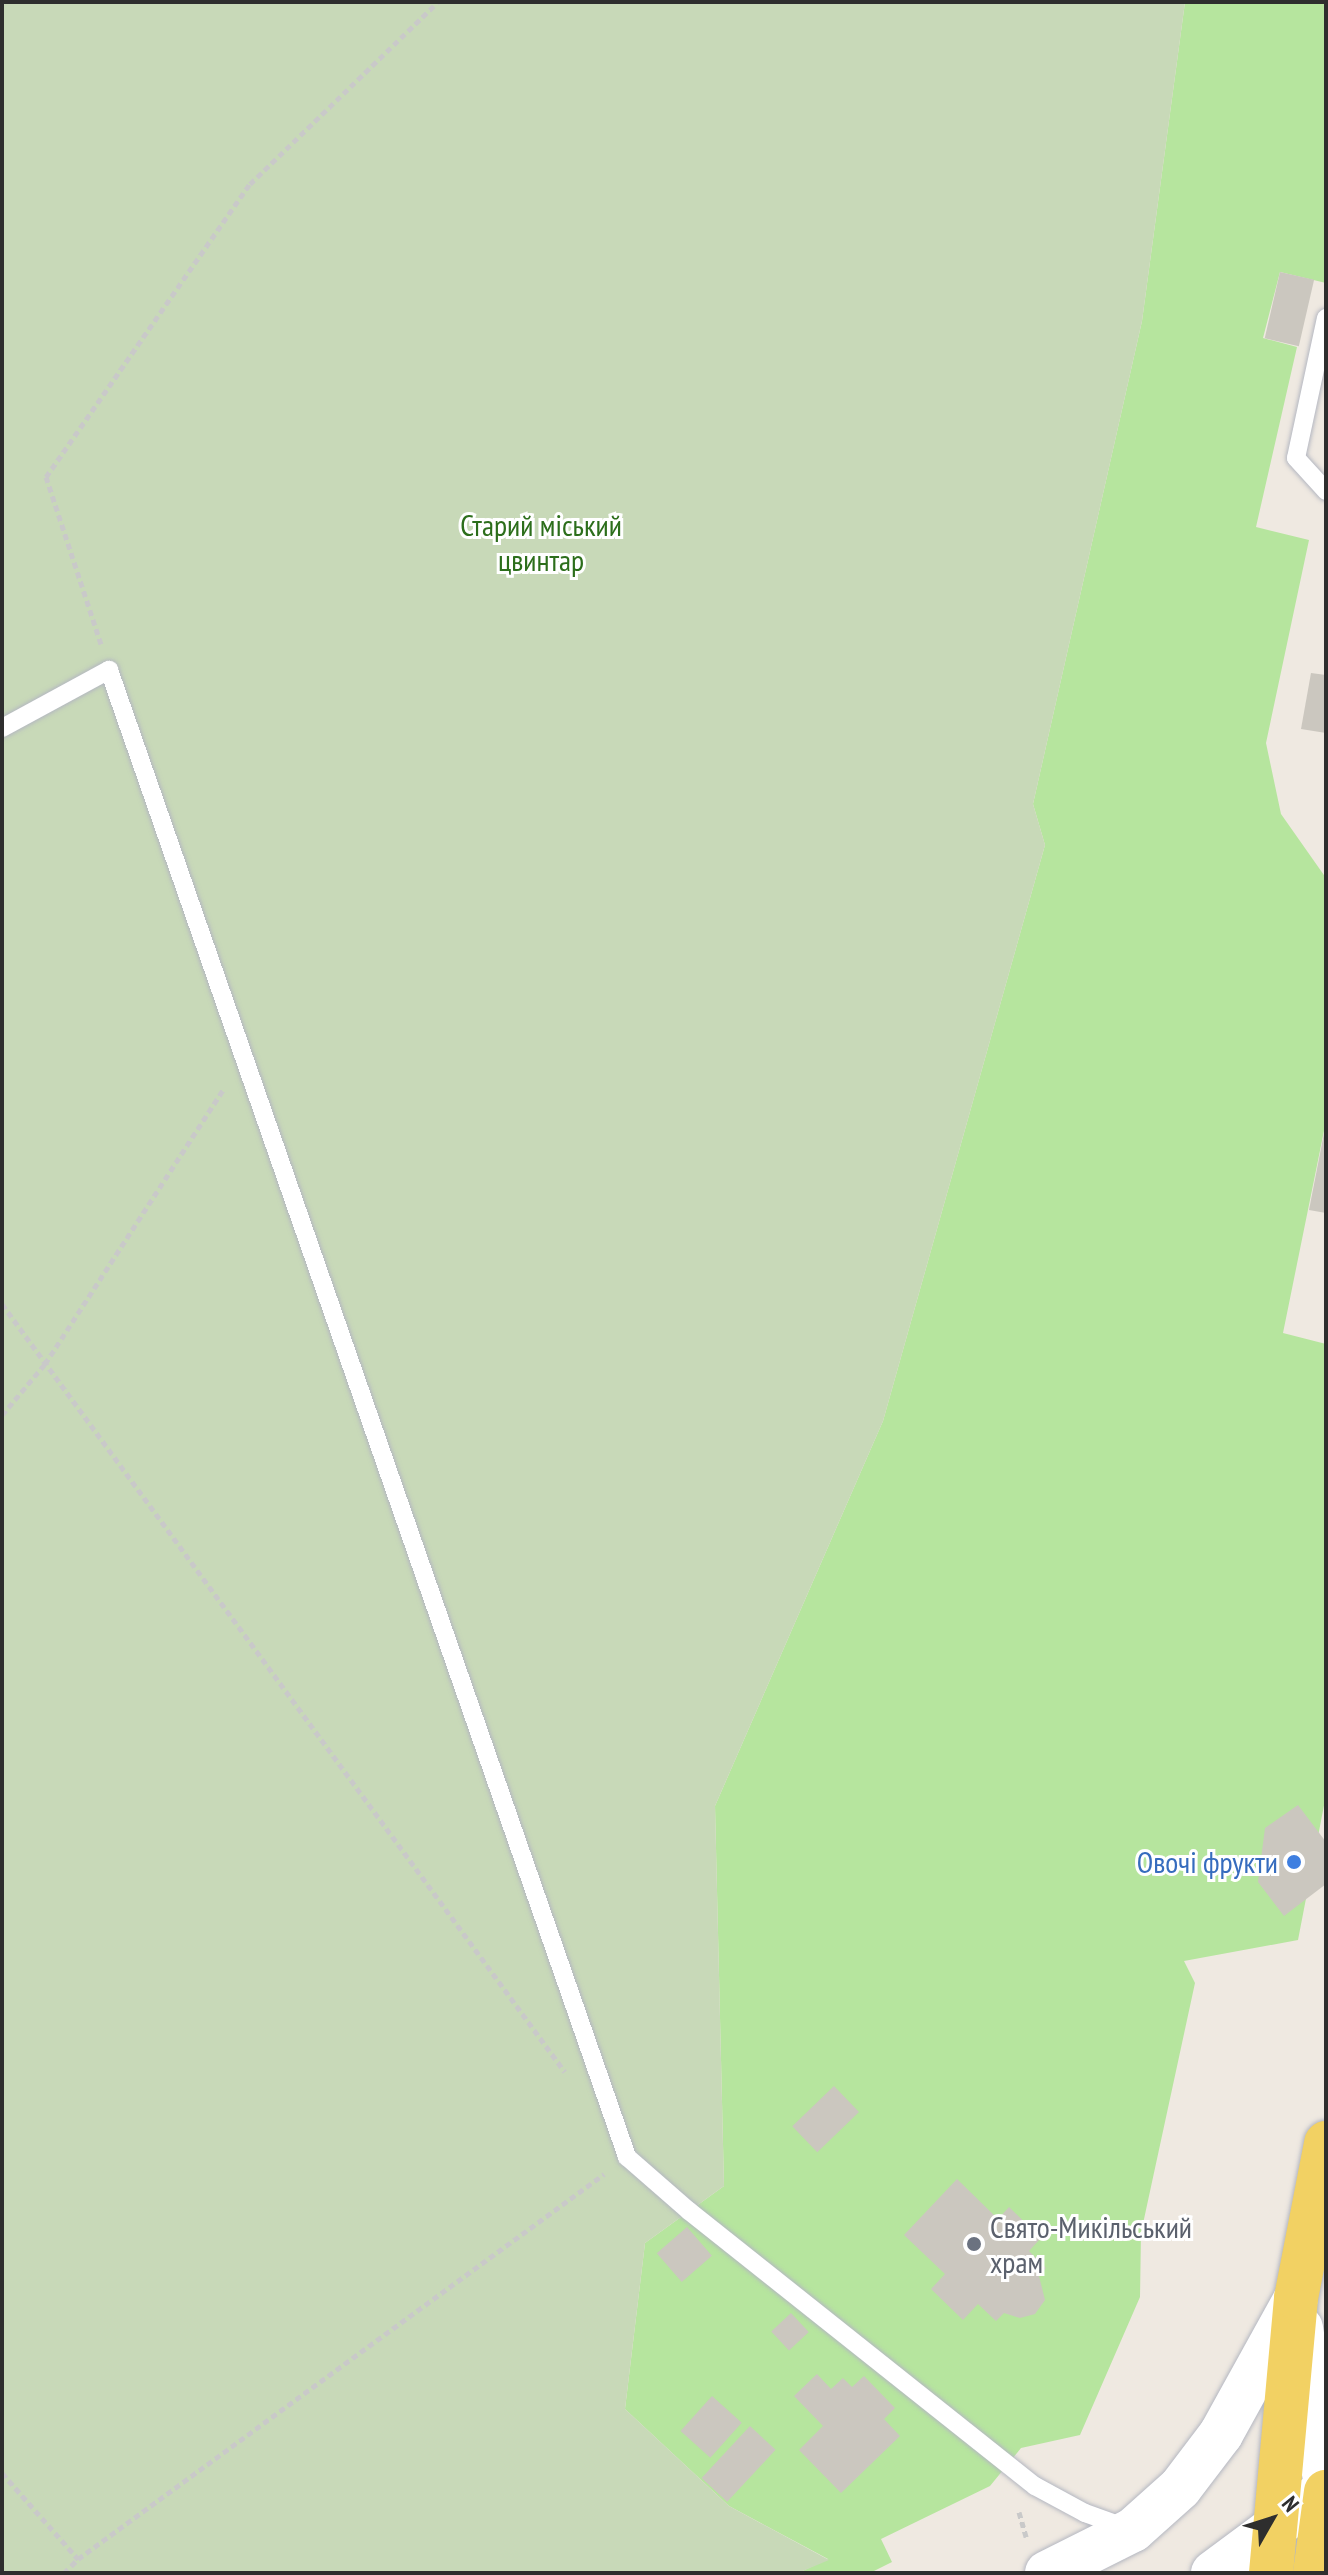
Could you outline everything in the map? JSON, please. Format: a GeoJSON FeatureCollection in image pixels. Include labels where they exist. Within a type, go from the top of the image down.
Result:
{"type":"FeatureCollection","features":[{"type":"Feature","properties":{"kind":"main road"},"geometry":{"type":"LineString","coordinates":[[1271,2573],[1296,2298],[1326,2143]]}},
{"type":"Feature","properties":{"kind":"main road"},"geometry":{"type":"LineString","coordinates":[[1296,2298],[1326,2489],[1315,2573]]}},
{"type":"Feature","properties":{"kind":"main road"},"geometry":{"type":"LineString","coordinates":[[1037,2556],[1133,2530],[1180,2488],[1221,2434],[1296,2298]]}},
{"type":"Feature","properties":{"kind":"main road"},"geometry":{"type":"LineString","coordinates":[[1213,2573],[1326,2489]]}},
{"type":"Feature","properties":{"kind":"lane"},"geometry":{"type":"LineString","coordinates":[[1326,318],[1296,458],[1326,491]]}},
{"type":"Feature","properties":{"kind":"lane"},"geometry":{"type":"LineString","coordinates":[[2,728],[109,670],[627,2157],[1035,2486],[1085,2513],[1133,2530]]}},
{"type":"Feature","properties":{"kind":"path"},"geometry":{"type":"LineString","coordinates":[[109,670],[46,477],[250,184],[438,2]]}},
{"type":"Feature","properties":{"kind":"path"},"geometry":{"type":"LineString","coordinates":[[2,1415],[45,1364],[244,1057]]}},
{"type":"Feature","properties":{"kind":"path"},"geometry":{"type":"LineString","coordinates":[[2,1304],[571,2080]]}},
{"type":"Feature","properties":{"kind":"path"},"geometry":{"type":"LineString","coordinates":[[64,2573],[78,2559],[627,2157]]}},
{"type":"Feature","properties":{"kind":"path"},"geometry":{"type":"LineString","coordinates":[[1008,2464],[1037,2556]]}},
{"type":"Feature","properties":{"kind":"path"},"geometry":{"type":"LineString","coordinates":[[2,2473],[78,2559]]}},
{"type":"Feature","properties":{"kind":"green space","name":"Старий міський цвинтар"},"geometry":{"type":"Polygon","coordinates":[[[7,2],[1185,2],[1142,321],[1033,804],[1045,845],[883,1421],[715,1806],[724,2186],[645,2243],[625,2409],[729,2506],[829,2560],[798,2573],[2,2573],[2,6],[7,2]]]}},
{"type":"Feature","properties":{"kind":"green space"},"geometry":{"type":"Polygon","coordinates":[[[1185,2],[1326,2],[1326,283],[1280,272],[1263,338],[1297,347],[1256,527],[1309,540],[1266,743],[1281,814],[1326,878],[1326,1121],[1283,1333],[1326,1344],[1326,1795],[1298,1940],[1184,1961],[1195,1983],[1141,2233],[1140,2297],[1080,2435],[1021,2448],[990,2486],[881,2539],[892,2562],[870,2573],[798,2573],[828,2559],[729,2506],[625,2409],[645,2243],[724,2186],[715,1806],[883,1421],[1045,845],[1033,804],[1142,321],[1185,2]]]}},
{"type":"Feature","properties":{"kind":"building"},"geometry":{"type":"Polygon","coordinates":[[[1280,272],[1314,280],[1299,346],[1265,338],[1280,272]]]}},
{"type":"Feature","properties":{"kind":"building"},"geometry":{"type":"Polygon","coordinates":[[[1311,673],[1326,675],[1326,733],[1301,729],[1311,673]]]}},
{"type":"Feature","properties":{"kind":"building"},"geometry":{"type":"Polygon","coordinates":[[[1326,1128],[1326,1213],[1309,1210],[1326,1128]]]}},
{"type":"Feature","properties":{"kind":"building","name":"Овочі фрукти"},"geometry":{"type":"Polygon","coordinates":[[[1298,1805],[1326,1842],[1326,1884],[1284,1916],[1258,1882],[1265,1828],[1298,1805]]]}},
{"type":"Feature","properties":{"kind":"building"},"geometry":{"type":"Polygon","coordinates":[[[834,2086],[859,2112],[817,2152],[792,2126],[834,2086]]]}},
{"type":"Feature","properties":{"kind":"building","name":"Свято-Микільський храм"},"geometry":{"type":"Polygon","coordinates":[[[957,2179],[998,2219],[1009,2207],[1041,2238],[1029,2251],[1046,2268],[1039,2276],[1045,2300],[1035,2314],[1020,2318],[1004,2313],[996,2321],[978,2304],[963,2320],[931,2289],[945,2274],[904,2235],[957,2179]]]}},
{"type":"Feature","properties":{"kind":"building"},"geometry":{"type":"Polygon","coordinates":[[[687,2227],[712,2256],[682,2282],[657,2253],[687,2227]]]}},
{"type":"Feature","properties":{"kind":"building"},"geometry":{"type":"Polygon","coordinates":[[[791,2313],[809,2332],[789,2350],[771,2331],[791,2313]]]}},
{"type":"Feature","properties":{"kind":"building"},"geometry":{"type":"Polygon","coordinates":[[[817,2374],[831,2389],[843,2378],[852,2387],[864,2376],[895,2408],[884,2419],[900,2436],[841,2493],[799,2450],[823,2426],[794,2396],[817,2374]]]}},
{"type":"Feature","properties":{"kind":"building"},"geometry":{"type":"Polygon","coordinates":[[[712,2396],[742,2423],[710,2458],[681,2431],[712,2396]]]}},
{"type":"Feature","properties":{"kind":"building"},"geometry":{"type":"Polygon","coordinates":[[[750,2426],[776,2450],[727,2502],[702,2478],[750,2426]]]}},
{"type":"Feature","properties":{"kind":"place","name":"Овочі фрукти"},"geometry":{"type":"Point","coordinates":[1294,1862]}},
{"type":"Feature","properties":{"kind":"place","name":"Свято-Микільський храм"},"geometry":{"type":"Point","coordinates":[974,2244]}}]}
